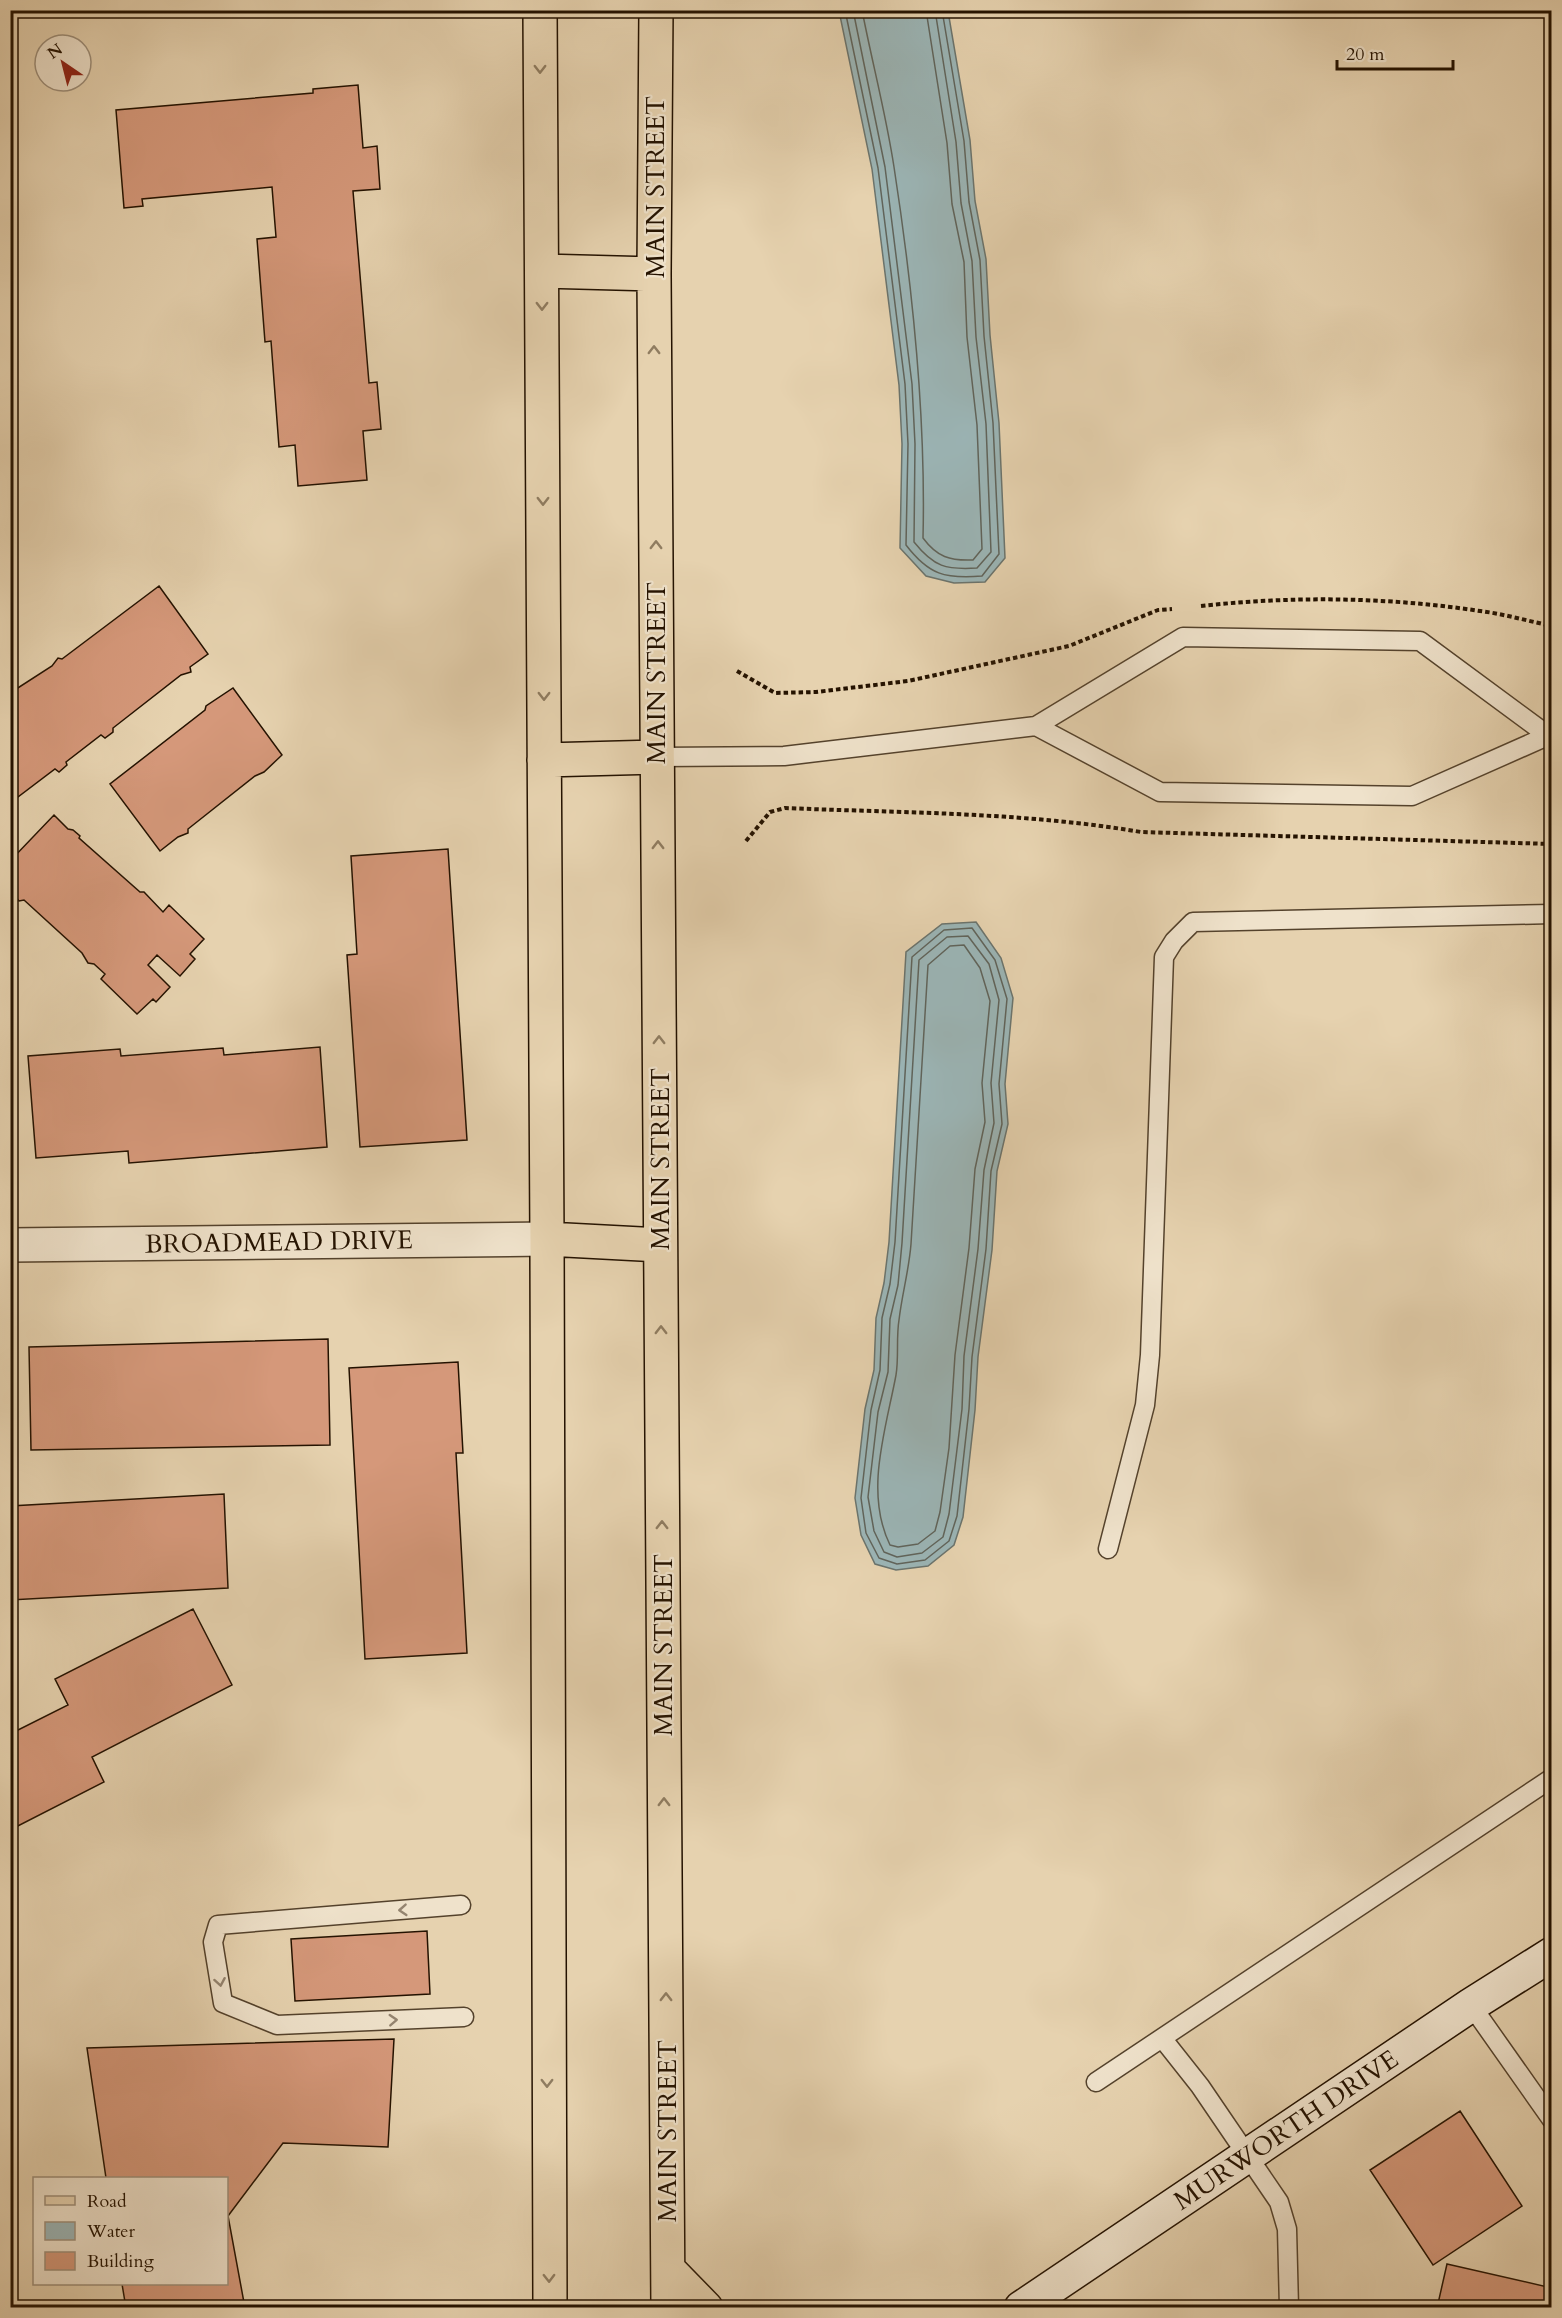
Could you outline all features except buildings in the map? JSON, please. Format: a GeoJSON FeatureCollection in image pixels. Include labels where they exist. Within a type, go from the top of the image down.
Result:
{"type":"FeatureCollection","features":[{"type":"Feature","properties":{"kind":"main road"},"geometry":{"type":"LineString","coordinates":[[540,10],[550,2307]]}},
{"type":"Feature","properties":{"kind":"main road","name":"MAIN STREET"},"geometry":{"type":"LineString","coordinates":[[656,10],[654,274],[668,2307]]}},
{"type":"Feature","properties":{"kind":"main road"},"geometry":{"type":"LineString","coordinates":[[542,271],[654,274]]}},
{"type":"Feature","properties":{"kind":"main road"},"geometry":{"type":"LineString","coordinates":[[544,760],[657,757]]}},
{"type":"Feature","properties":{"kind":"main road"},"geometry":{"type":"LineString","coordinates":[[547,1239],[660,1245]]}},
{"type":"Feature","properties":{"kind":"main road"},"geometry":{"type":"LineString","coordinates":[[668,2269],[706,2307]]}},
{"type":"Feature","properties":{"kind":"street","name":"BROADMEAD DRIVE"},"geometry":{"type":"LineString","coordinates":[[10,1245],[547,1239]]}},
{"type":"Feature","properties":{"kind":"street","name":"MURWORTH DRIVE"},"geometry":{"type":"LineString","coordinates":[[1021,2307],[1248,2157],[1471,2005],[1551,1954]]}},
{"type":"Feature","properties":{"kind":"lane"},"geometry":{"type":"LineString","coordinates":[[657,757],[784,756],[1036,726],[1183,637],[1420,641],[1549,734],[1412,796],[1160,792],[1036,726]]}},
{"type":"Feature","properties":{"kind":"lane"},"geometry":{"type":"LineString","coordinates":[[1108,1549],[1145,1405],[1152,1315],[1164,957],[1174,941],[1193,922],[1551,914]]}},
{"type":"Feature","properties":{"kind":"lane"},"geometry":{"type":"LineString","coordinates":[[1096,2082],[1551,1778]]}},
{"type":"Feature","properties":{"kind":"lane"},"geometry":{"type":"LineString","coordinates":[[461,1905],[218,1924],[213,1942],[223,2003],[277,2025],[464,2017]]}},
{"type":"Feature","properties":{"kind":"lane"},"geometry":{"type":"LineString","coordinates":[[1471,2005],[1551,2120]]}},
{"type":"Feature","properties":{"kind":"lane"},"geometry":{"type":"LineString","coordinates":[[1162,2038],[1200,2086],[1279,2202],[1287,2229],[1288,2307]]}},
{"type":"Feature","properties":{"kind":"path"},"geometry":{"type":"LineString","coordinates":[[746,841],[770,812],[785,808],[974,814],[1106,826],[1141,832],[1551,844]]}},
{"type":"Feature","properties":{"kind":"water"},"geometry":{"type":"Polygon","coordinates":[[[839,11],[948,11],[970,140],[975,201],[986,259],[990,335],[999,423],[1005,558],[985,582],[954,583],[926,576],[900,548],[902,444],[899,385],[872,169],[839,11]]]}},
{"type":"Feature","properties":{"kind":"water"},"geometry":{"type":"Polygon","coordinates":[[[976,922],[1001,958],[1013,998],[1005,1084],[1008,1124],[997,1171],[992,1250],[978,1357],[975,1410],[963,1517],[954,1545],[928,1566],[896,1570],[875,1564],[861,1535],[855,1498],[865,1409],[874,1370],[876,1318],[884,1283],[889,1242],[906,952],[942,924],[976,922]]]}}]}
